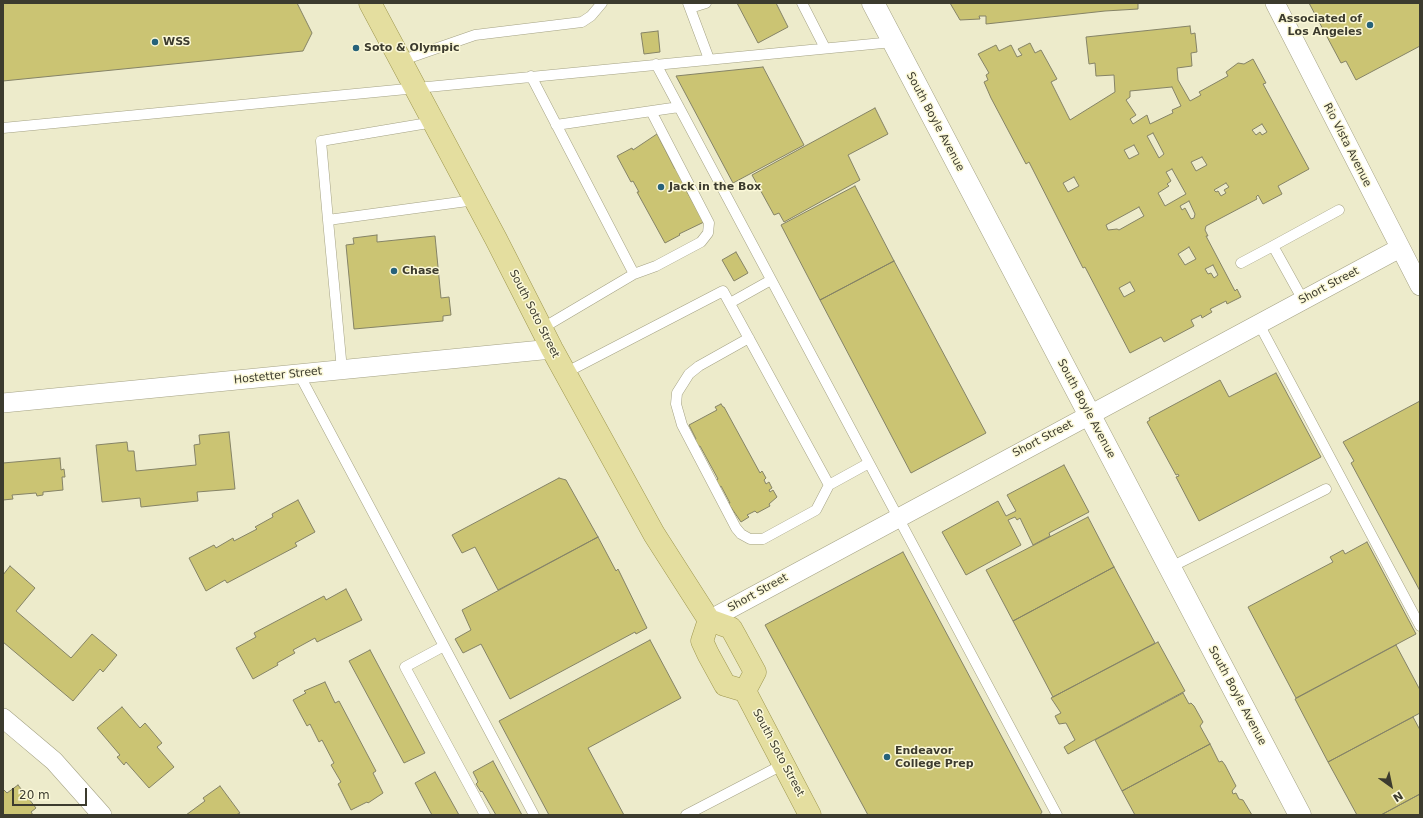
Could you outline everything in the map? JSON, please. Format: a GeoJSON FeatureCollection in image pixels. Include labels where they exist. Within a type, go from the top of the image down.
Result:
{"type":"FeatureCollection","features":[{"type":"Feature","properties":{"kind":"main road","name":"South Soto Street"},"geometry":{"type":"LineString","coordinates":[[370,3],[475,200],[552,350],[654,534],[709,620]]}},
{"type":"Feature","properties":{"kind":"main road","name":"South Boyle Avenue"},"geometry":{"type":"LineString","coordinates":[[873,3],[1300,815]]}},
{"type":"Feature","properties":{"kind":"main road"},"geometry":{"type":"LineString","coordinates":[[709,620],[731,628],[755,672],[745,691],[725,685],[705,648],[702,641],[709,620]]}},
{"type":"Feature","properties":{"kind":"main road","name":"South Soto Street"},"geometry":{"type":"LineString","coordinates":[[745,691],[810,815]]}},
{"type":"Feature","properties":{"kind":"street","name":"Rio Vista Avenue"},"geometry":{"type":"LineString","coordinates":[[1275,3],[1420,286]]}},
{"type":"Feature","properties":{"kind":"street","name":"Short Street"},"geometry":{"type":"LineString","coordinates":[[709,620],[1400,248]]}},
{"type":"Feature","properties":{"kind":"street","name":"Hostetter Street"},"geometry":{"type":"LineString","coordinates":[[3,403],[552,350]]}},
{"type":"Feature","properties":{"kind":"street"},"geometry":{"type":"LineString","coordinates":[[3,718],[54,761],[102,815]]}},
{"type":"Feature","properties":{"kind":"lane"},"geometry":{"type":"LineString","coordinates":[[400,61],[475,35],[582,22],[591,16],[602,3]]}},
{"type":"Feature","properties":{"kind":"lane"},"geometry":{"type":"LineString","coordinates":[[706,3],[689,6],[709,59]]}},
{"type":"Feature","properties":{"kind":"lane"},"geometry":{"type":"LineString","coordinates":[[802,3],[825,48]]}},
{"type":"Feature","properties":{"kind":"lane"},"geometry":{"type":"LineString","coordinates":[[3,128],[414,87],[893,42]]}},
{"type":"Feature","properties":{"kind":"lane"},"geometry":{"type":"LineString","coordinates":[[656,64],[1057,815]]}},
{"type":"Feature","properties":{"kind":"lane"},"geometry":{"type":"LineString","coordinates":[[531,76],[634,274]]}},
{"type":"Feature","properties":{"kind":"lane"},"geometry":{"type":"LineString","coordinates":[[556,125],[679,107]]}},
{"type":"Feature","properties":{"kind":"lane"},"geometry":{"type":"LineString","coordinates":[[541,329],[634,274],[656,266],[701,242],[708,234],[709,223],[651,111]]}},
{"type":"Feature","properties":{"kind":"lane"},"geometry":{"type":"LineString","coordinates":[[342,370],[321,141],[434,122]]}},
{"type":"Feature","properties":{"kind":"lane"},"geometry":{"type":"LineString","coordinates":[[328,220],[475,200]]}},
{"type":"Feature","properties":{"kind":"lane"},"geometry":{"type":"LineString","coordinates":[[1242,263],[1339,210]]}},
{"type":"Feature","properties":{"kind":"lane"},"geometry":{"type":"LineString","coordinates":[[1273,246],[1303,300]]}},
{"type":"Feature","properties":{"kind":"lane"},"geometry":{"type":"LineString","coordinates":[[730,303],[771,280]]}},
{"type":"Feature","properties":{"kind":"lane"},"geometry":{"type":"LineString","coordinates":[[565,373],[723,291],[829,485]]}},
{"type":"Feature","properties":{"kind":"lane"},"geometry":{"type":"LineString","coordinates":[[1259,324],[1420,626]]}},
{"type":"Feature","properties":{"kind":"lane"},"geometry":{"type":"LineString","coordinates":[[749,338],[698,366],[689,374],[677,393],[676,404],[677,414],[682,425],[736,528],[741,534],[750,539],[763,539],[816,510],[829,485],[869,463]]}},
{"type":"Feature","properties":{"kind":"lane"},"geometry":{"type":"LineString","coordinates":[[299,374],[534,815]]}},
{"type":"Feature","properties":{"kind":"lane"},"geometry":{"type":"LineString","coordinates":[[1169,568],[1326,489]]}},
{"type":"Feature","properties":{"kind":"lane"},"geometry":{"type":"LineString","coordinates":[[444,646],[405,667],[485,815]]}},
{"type":"Feature","properties":{"kind":"lane"},"geometry":{"type":"LineString","coordinates":[[686,815],[784,764]]}},
{"type":"Feature","properties":{"kind":"building","name":"WSS"},"geometry":{"type":"Polygon","coordinates":[[[3,3],[297,3],[312,33],[303,51],[3,81],[3,3]]]}},
{"type":"Feature","properties":{"kind":"building"},"geometry":{"type":"Polygon","coordinates":[[[737,3],[776,3],[788,27],[758,43],[737,3]]]}},
{"type":"Feature","properties":{"kind":"building"},"geometry":{"type":"Polygon","coordinates":[[[950,3],[1138,3],[1138,9],[1105,11],[986,24],[986,16],[979,16],[980,19],[960,20],[950,3]]]}},
{"type":"Feature","properties":{"kind":"building","name":"Associated of Los Angeles"},"geometry":{"type":"Polygon","coordinates":[[[1309,3],[1420,3],[1420,46],[1356,80],[1346,61],[1341,63],[1309,3]]]}},
{"type":"Feature","properties":{"kind":"building"},"geometry":{"type":"Polygon","coordinates":[[[1190,26],[1191,34],[1195,33],[1197,52],[1191,53],[1192,66],[1177,68],[1178,80],[1190,101],[1201,95],[1199,92],[1228,76],[1226,72],[1238,63],[1244,64],[1253,59],[1266,83],[1263,84],[1309,169],[1278,186],[1282,194],[1263,204],[1258,195],[1256,197],[1257,199],[1206,226],[1205,230],[1208,236],[1206,236],[1235,291],[1237,289],[1241,297],[1227,304],[1226,301],[1210,309],[1212,312],[1202,318],[1201,315],[1191,320],[1194,326],[1164,342],[1161,337],[1130,353],[1085,267],[1083,268],[1029,162],[1026,164],[991,98],[984,82],[988,80],[986,75],[989,73],[978,54],[996,45],[999,51],[1011,45],[1017,57],[1022,55],[1018,49],[1030,43],[1035,53],[1041,50],[1057,79],[1051,82],[1070,120],[1115,92],[1114,75],[1096,76],[1095,63],[1089,64],[1086,37],[1190,26]],[[1172,87],[1130,91],[1130,97],[1126,100],[1136,115],[1130,119],[1133,124],[1147,115],[1150,124],[1173,113],[1172,110],[1181,106],[1172,87]],[[1262,124],[1252,130],[1256,135],[1260,132],[1262,135],[1267,132],[1262,124]],[[1153,133],[1147,136],[1159,158],[1164,154],[1153,133]],[[1134,145],[1124,150],[1129,159],[1139,154],[1134,145]],[[1202,157],[1191,162],[1196,171],[1207,165],[1202,157]],[[1172,169],[1166,172],[1171,181],[1167,184],[1169,186],[1158,193],[1165,206],[1186,194],[1172,169]],[[1074,177],[1063,183],[1068,192],[1079,186],[1074,177]],[[1226,183],[1214,190],[1216,192],[1218,191],[1221,196],[1226,193],[1224,190],[1229,187],[1226,183]],[[1189,201],[1180,206],[1182,210],[1185,208],[1191,219],[1194,218],[1195,214],[1189,201]],[[1139,207],[1106,225],[1108,230],[1119,230],[1144,216],[1139,207]],[[1189,247],[1178,254],[1185,265],[1196,259],[1189,247]],[[1213,265],[1205,269],[1208,274],[1211,273],[1214,278],[1218,275],[1213,265]],[[1130,282],[1119,288],[1124,297],[1135,291],[1130,282]]]}},
{"type":"Feature","properties":{"kind":"building"},"geometry":{"type":"Polygon","coordinates":[[[658,31],[660,52],[644,54],[641,33],[658,31]]]}},
{"type":"Feature","properties":{"kind":"building"},"geometry":{"type":"Polygon","coordinates":[[[763,67],[804,145],[733,183],[676,76],[763,67]]]}},
{"type":"Feature","properties":{"kind":"building"},"geometry":{"type":"Polygon","coordinates":[[[875,108],[888,134],[848,155],[860,180],[784,222],[779,213],[774,215],[752,175],[875,108]]]}},
{"type":"Feature","properties":{"kind":"building","name":"Jack in the Box"},"geometry":{"type":"Polygon","coordinates":[[[657,134],[675,169],[688,179],[682,183],[704,222],[679,234],[680,235],[665,243],[637,192],[639,192],[633,181],[631,182],[617,156],[632,148],[633,150],[657,134]]]}},
{"type":"Feature","properties":{"kind":"building"},"geometry":{"type":"Polygon","coordinates":[[[855,186],[894,261],[820,300],[781,225],[855,186]]]}},
{"type":"Feature","properties":{"kind":"building","name":"Chase"},"geometry":{"type":"Polygon","coordinates":[[[377,235],[377,242],[435,236],[441,298],[449,297],[451,315],[443,316],[443,321],[354,329],[346,245],[354,244],[353,238],[377,235]]]}},
{"type":"Feature","properties":{"kind":"building"},"geometry":{"type":"Polygon","coordinates":[[[736,252],[748,273],[734,281],[722,260],[736,252]]]}},
{"type":"Feature","properties":{"kind":"building"},"geometry":{"type":"Polygon","coordinates":[[[894,261],[986,433],[911,473],[820,300],[894,261]]]}},
{"type":"Feature","properties":{"kind":"building"},"geometry":{"type":"Polygon","coordinates":[[[1276,373],[1321,457],[1199,521],[1176,477],[1179,476],[1178,474],[1176,475],[1147,422],[1150,420],[1149,418],[1220,380],[1229,397],[1276,373]]]}},
{"type":"Feature","properties":{"kind":"building"},"geometry":{"type":"Polygon","coordinates":[[[1420,401],[1420,591],[1351,463],[1354,461],[1343,442],[1420,401]]]}},
{"type":"Feature","properties":{"kind":"building"},"geometry":{"type":"Polygon","coordinates":[[[721,404],[760,473],[762,471],[766,478],[764,480],[766,484],[769,482],[772,488],[769,490],[770,492],[773,490],[777,497],[769,504],[770,506],[757,513],[755,511],[747,515],[749,517],[741,522],[728,503],[730,503],[721,486],[718,488],[715,481],[718,479],[700,446],[697,447],[694,441],[696,439],[689,425],[717,410],[715,407],[721,404]]]}},
{"type":"Feature","properties":{"kind":"building"},"geometry":{"type":"Polygon","coordinates":[[[229,432],[235,489],[197,492],[198,501],[141,507],[140,498],[102,502],[96,445],[127,442],[128,451],[134,451],[136,471],[196,465],[194,445],[200,444],[199,435],[229,432]]]}},
{"type":"Feature","properties":{"kind":"building"},"geometry":{"type":"Polygon","coordinates":[[[60,458],[61,470],[64,469],[65,477],[62,477],[63,490],[43,492],[43,495],[37,496],[36,493],[12,495],[13,499],[3,500],[3,463],[60,458]]]}},
{"type":"Feature","properties":{"kind":"building"},"geometry":{"type":"Polygon","coordinates":[[[1064,465],[1089,512],[1049,533],[1050,536],[1033,545],[1020,518],[1017,520],[1015,517],[1008,520],[1021,545],[966,575],[942,532],[998,501],[1006,516],[1016,511],[1007,495],[1064,465]]]}},
{"type":"Feature","properties":{"kind":"building"},"geometry":{"type":"Polygon","coordinates":[[[559,478],[566,480],[598,537],[498,590],[475,547],[462,553],[452,535],[559,478]]]}},
{"type":"Feature","properties":{"kind":"building"},"geometry":{"type":"Polygon","coordinates":[[[298,500],[315,532],[295,543],[297,546],[227,583],[225,580],[206,591],[189,558],[214,545],[216,548],[233,538],[234,541],[257,529],[255,527],[273,517],[272,514],[298,500]]]}},
{"type":"Feature","properties":{"kind":"building"},"geometry":{"type":"Polygon","coordinates":[[[1088,517],[1114,567],[1013,621],[986,570],[1088,517]]]}},
{"type":"Feature","properties":{"kind":"building"},"geometry":{"type":"Polygon","coordinates":[[[598,537],[616,571],[618,569],[647,628],[636,634],[635,632],[510,699],[481,644],[463,653],[455,639],[471,630],[462,610],[598,537]]]}},
{"type":"Feature","properties":{"kind":"building"},"geometry":{"type":"Polygon","coordinates":[[[1367,542],[1416,634],[1296,698],[1248,607],[1333,562],[1330,557],[1343,550],[1345,554],[1367,542]]]}},
{"type":"Feature","properties":{"kind":"building"},"geometry":{"type":"Polygon","coordinates":[[[903,552],[1042,812],[1040,815],[868,815],[765,625],[903,552]]]}},
{"type":"Feature","properties":{"kind":"building"},"geometry":{"type":"Polygon","coordinates":[[[10,566],[35,588],[16,611],[71,658],[92,634],[117,655],[103,672],[100,669],[73,701],[3,642],[3,575],[10,566]]]}},
{"type":"Feature","properties":{"kind":"building"},"geometry":{"type":"Polygon","coordinates":[[[1114,567],[1155,643],[1053,697],[1013,621],[1114,567]]]}},
{"type":"Feature","properties":{"kind":"building"},"geometry":{"type":"Polygon","coordinates":[[[346,589],[362,620],[317,642],[315,638],[293,650],[295,653],[277,663],[278,665],[253,679],[236,648],[256,637],[254,633],[324,596],[326,600],[346,589]]]}},
{"type":"Feature","properties":{"kind":"building"},"geometry":{"type":"Polygon","coordinates":[[[650,640],[681,698],[588,748],[624,815],[549,815],[499,721],[650,640]]]}},
{"type":"Feature","properties":{"kind":"building"},"geometry":{"type":"Polygon","coordinates":[[[1158,642],[1185,691],[1068,754],[1064,747],[1075,740],[1066,723],[1059,724],[1055,716],[1061,713],[1051,698],[1158,642]]]}},
{"type":"Feature","properties":{"kind":"building"},"geometry":{"type":"Polygon","coordinates":[[[1396,645],[1420,690],[1420,713],[1328,762],[1295,699],[1396,645]]]}},
{"type":"Feature","properties":{"kind":"building"},"geometry":{"type":"Polygon","coordinates":[[[370,650],[425,753],[404,763],[349,661],[370,650]]]}},
{"type":"Feature","properties":{"kind":"building"},"geometry":{"type":"Polygon","coordinates":[[[325,682],[335,703],[339,701],[376,771],[373,773],[383,793],[368,803],[367,802],[351,810],[338,784],[341,782],[331,765],[334,763],[322,740],[319,742],[310,724],[307,726],[293,700],[306,693],[304,691],[325,682]]]}},
{"type":"Feature","properties":{"kind":"building"},"geometry":{"type":"Polygon","coordinates":[[[1183,693],[1189,704],[1191,703],[1194,706],[1203,722],[1200,726],[1210,744],[1122,791],[1095,740],[1183,693]]]}},
{"type":"Feature","properties":{"kind":"building"},"geometry":{"type":"Polygon","coordinates":[[[122,707],[140,728],[145,723],[162,743],[157,747],[174,767],[149,788],[126,762],[124,765],[117,757],[120,755],[97,728],[122,707]]]}},
{"type":"Feature","properties":{"kind":"building"},"geometry":{"type":"Polygon","coordinates":[[[1413,717],[1420,730],[1420,794],[1381,815],[1357,815],[1328,762],[1413,717]]]}},
{"type":"Feature","properties":{"kind":"building"},"geometry":{"type":"Polygon","coordinates":[[[1210,744],[1219,762],[1222,761],[1225,765],[1236,786],[1232,791],[1233,794],[1236,793],[1239,799],[1243,800],[1252,815],[1135,815],[1122,791],[1210,744]]]}},
{"type":"Feature","properties":{"kind":"building"},"geometry":{"type":"Polygon","coordinates":[[[493,761],[522,815],[496,815],[482,791],[481,792],[476,784],[478,782],[473,772],[493,761]]]}},
{"type":"Feature","properties":{"kind":"building"},"geometry":{"type":"Polygon","coordinates":[[[435,772],[459,815],[432,815],[415,783],[435,772]]]}},
{"type":"Feature","properties":{"kind":"building"},"geometry":{"type":"Polygon","coordinates":[[[18,785],[36,808],[31,812],[33,815],[3,815],[3,791],[4,790],[7,793],[18,785]]]}},
{"type":"Feature","properties":{"kind":"building"},"geometry":{"type":"Polygon","coordinates":[[[220,786],[240,813],[236,815],[186,815],[205,801],[203,798],[220,786]]]}},
{"type":"Feature","properties":{"kind":"building"},"geometry":{"type":"Polygon","coordinates":[[[1420,794],[1420,815],[1381,815],[1420,794]]]}},
{"type":"Feature","properties":{"kind":"place","name":"Associated of Los Angeles"},"geometry":{"type":"Point","coordinates":[1370,25]}},
{"type":"Feature","properties":{"kind":"place","name":"WSS"},"geometry":{"type":"Point","coordinates":[155,42]}},
{"type":"Feature","properties":{"kind":"place","name":"Soto & Olympic"},"geometry":{"type":"Point","coordinates":[356,48]}},
{"type":"Feature","properties":{"kind":"place","name":"Jack in the Box"},"geometry":{"type":"Point","coordinates":[661,187]}},
{"type":"Feature","properties":{"kind":"place","name":"Chase"},"geometry":{"type":"Point","coordinates":[394,271]}},
{"type":"Feature","properties":{"kind":"place","name":"Endeavor College Prep"},"geometry":{"type":"Point","coordinates":[887,757]}}]}
